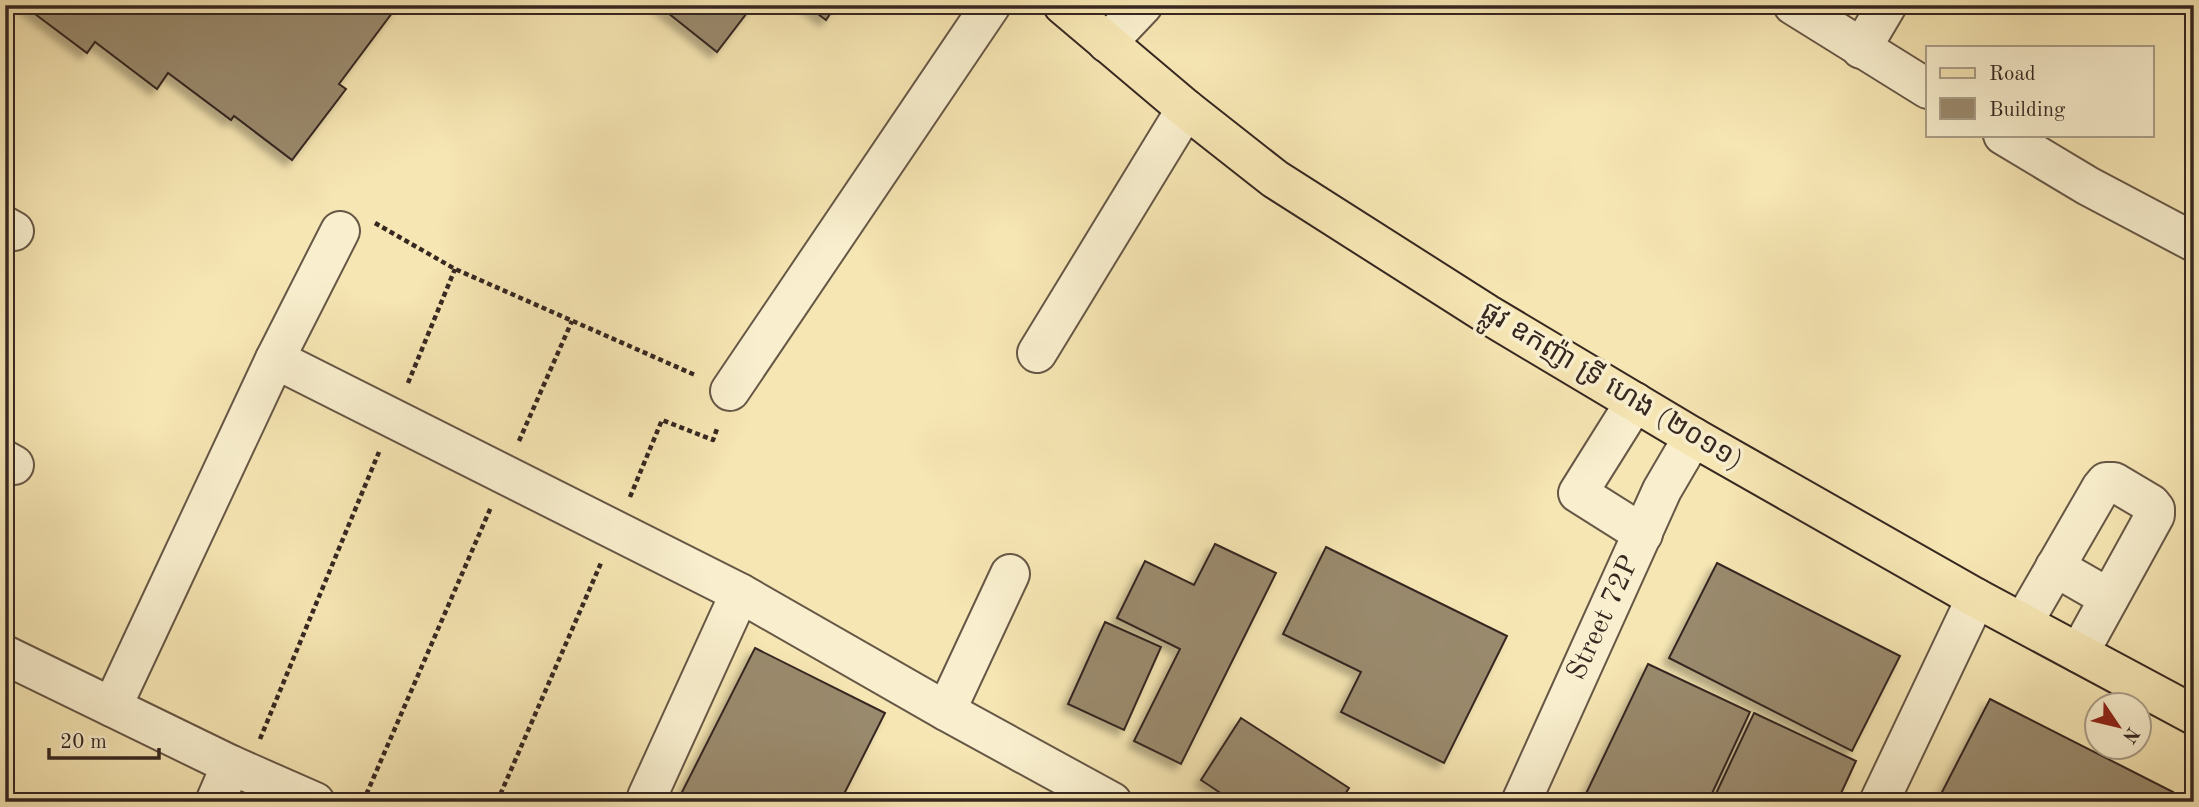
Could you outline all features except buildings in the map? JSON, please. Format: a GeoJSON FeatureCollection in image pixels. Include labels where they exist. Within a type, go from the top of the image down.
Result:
{"type":"FeatureCollection","features":[{"type":"Feature","properties":{"kind":"main road","name":"ផ្លូវ ឧកញ៉ា ទ្រី ហេង (២០១១)"},"geometry":{"type":"LineString","coordinates":[[1063,5],[1186,110],[1275,179],[1487,314],[1693,437],[1976,598],[2194,715]]}},
{"type":"Feature","properties":{"kind":"street"},"geometry":{"type":"LineString","coordinates":[[730,391],[991,5]]}},
{"type":"Feature","properties":{"kind":"street"},"geometry":{"type":"LineString","coordinates":[[1107,43],[1143,5]]}},
{"type":"Feature","properties":{"kind":"street"},"geometry":{"type":"LineString","coordinates":[[1793,5],[1926,88]]}},
{"type":"Feature","properties":{"kind":"street"},"geometry":{"type":"LineString","coordinates":[[1861,49],[1887,5]]}},
{"type":"Feature","properties":{"kind":"street"},"geometry":{"type":"LineString","coordinates":[[1037,353],[1186,110]]}},
{"type":"Feature","properties":{"kind":"street"},"geometry":{"type":"LineString","coordinates":[[2005,136],[2088,186],[2194,242]]}},
{"type":"Feature","properties":{"kind":"street"},"geometry":{"type":"LineString","coordinates":[[112,707],[275,359],[340,230]]}},
{"type":"Feature","properties":{"kind":"street"},"geometry":{"type":"LineString","coordinates":[[275,359],[740,593],[1112,802]]}},
{"type":"Feature","properties":{"kind":"street"},"geometry":{"type":"LineString","coordinates":[[1634,402],[1578,494],[1643,534]]}},
{"type":"Feature","properties":{"kind":"street","name":"Street 72P"},"geometry":{"type":"LineString","coordinates":[[1521,802],[1662,490],[1693,437]]}},
{"type":"Feature","properties":{"kind":"street"},"geometry":{"type":"LineString","coordinates":[[2023,623],[2101,488],[2106,482],[2114,482],[2151,504],[2155,515],[2079,653]]}},
{"type":"Feature","properties":{"kind":"street"},"geometry":{"type":"LineString","coordinates":[[2055,567],[2109,598]]}},
{"type":"Feature","properties":{"kind":"street"},"geometry":{"type":"LineString","coordinates":[[946,710],[1010,573]]}},
{"type":"Feature","properties":{"kind":"street"},"geometry":{"type":"LineString","coordinates":[[647,797],[740,593]]}},
{"type":"Feature","properties":{"kind":"street"},"geometry":{"type":"LineString","coordinates":[[1879,802],[1976,598]]}},
{"type":"Feature","properties":{"kind":"street"},"geometry":{"type":"LineString","coordinates":[[5,655],[315,802]]}},
{"type":"Feature","properties":{"kind":"street"},"geometry":{"type":"LineString","coordinates":[[215,802],[239,768]]}},
{"type":"Feature","properties":{"kind":"path"},"geometry":{"type":"LineString","coordinates":[[340,230],[350,218],[366,218],[455,269],[730,391],[713,440],[662,420],[496,802]]}},
{"type":"Feature","properties":{"kind":"path"},"geometry":{"type":"LineString","coordinates":[[239,768],[393,419],[455,269]]}},
{"type":"Feature","properties":{"kind":"path"},"geometry":{"type":"LineString","coordinates":[[363,802],[572,321]]}}]}
